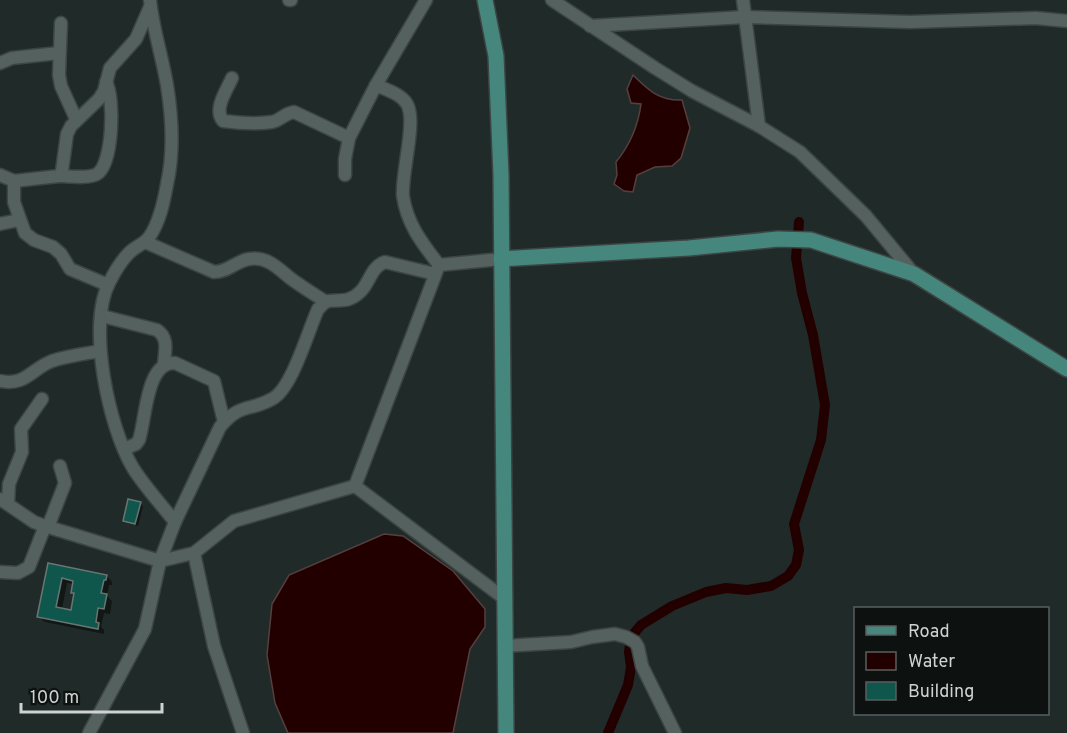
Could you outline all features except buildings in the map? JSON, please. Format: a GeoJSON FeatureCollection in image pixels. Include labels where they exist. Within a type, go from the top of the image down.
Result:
{"type":"FeatureCollection","features":[{"type":"Feature","properties":{"kind":"main road"},"geometry":{"type":"LineString","coordinates":[[485,0],[496,56],[501,176],[506,733]]}},
{"type":"Feature","properties":{"kind":"main road"},"geometry":{"type":"LineString","coordinates":[[501,259],[689,248],[778,238],[811,240],[914,274],[1067,369]]}},
{"type":"Feature","properties":{"kind":"street"},"geometry":{"type":"LineString","coordinates":[[345,175],[345,159],[350,138],[376,85],[426,0]]}},
{"type":"Feature","properties":{"kind":"street"},"geometry":{"type":"LineString","coordinates":[[552,0],[692,91],[759,126],[800,152],[866,216],[914,274]]}},
{"type":"Feature","properties":{"kind":"street"},"geometry":{"type":"LineString","coordinates":[[743,0],[759,126]]}},
{"type":"Feature","properties":{"kind":"street"},"geometry":{"type":"LineString","coordinates":[[59,176],[62,171],[70,126],[99,99],[110,68],[136,39],[150,3]]}},
{"type":"Feature","properties":{"kind":"street"},"geometry":{"type":"LineString","coordinates":[[150,3],[167,85],[172,146],[168,182],[159,218],[151,235],[129,253],[108,285],[102,316],[100,351],[106,396],[124,449],[134,469],[175,522]]}},
{"type":"Feature","properties":{"kind":"street"},"geometry":{"type":"LineString","coordinates":[[590,26],[746,17],[891,22],[1036,18],[1067,21]]}},
{"type":"Feature","properties":{"kind":"street"},"geometry":{"type":"LineString","coordinates":[[61,23],[59,53],[61,86],[76,119]]}},
{"type":"Feature","properties":{"kind":"street"},"geometry":{"type":"LineString","coordinates":[[0,63],[12,58],[59,53]]}},
{"type":"Feature","properties":{"kind":"street"},"geometry":{"type":"LineString","coordinates":[[232,78],[219,110],[219,116],[223,121],[272,122],[294,112],[350,138]]}},
{"type":"Feature","properties":{"kind":"street"},"geometry":{"type":"LineString","coordinates":[[0,175],[14,181],[99,173],[110,141],[112,110],[110,89],[106,82]]}},
{"type":"Feature","properties":{"kind":"street"},"geometry":{"type":"LineString","coordinates":[[376,85],[399,95],[407,104],[410,118],[403,193],[411,225],[437,269]]}},
{"type":"Feature","properties":{"kind":"street"},"geometry":{"type":"LineString","coordinates":[[14,181],[14,202],[25,233],[34,240],[53,247],[61,254],[70,269],[108,285]]}},
{"type":"Feature","properties":{"kind":"street"},"geometry":{"type":"LineString","coordinates":[[0,224],[19,220]]}},
{"type":"Feature","properties":{"kind":"street"},"geometry":{"type":"LineString","coordinates":[[145,242],[214,272],[222,272],[245,260],[266,260],[326,302],[340,302],[361,291],[378,265],[385,262],[437,269],[501,259]]}},
{"type":"Feature","properties":{"kind":"street"},"geometry":{"type":"LineString","coordinates":[[355,486],[437,269]]}},
{"type":"Feature","properties":{"kind":"street"},"geometry":{"type":"LineString","coordinates":[[89,733],[145,629],[160,561],[175,522],[212,442],[230,415],[242,408],[274,399],[288,382],[318,309],[326,302]]}},
{"type":"Feature","properties":{"kind":"street"},"geometry":{"type":"LineString","coordinates":[[102,316],[157,330],[162,333],[166,343],[164,363],[152,382],[139,440],[136,444],[124,449]]}},
{"type":"Feature","properties":{"kind":"street"},"geometry":{"type":"LineString","coordinates":[[0,394],[3,382],[19,382],[55,360],[100,351]]}},
{"type":"Feature","properties":{"kind":"street"},"geometry":{"type":"LineString","coordinates":[[164,363],[175,363],[214,381],[224,422]]}},
{"type":"Feature","properties":{"kind":"street"},"geometry":{"type":"LineString","coordinates":[[42,399],[21,429],[22,452],[4,501],[46,527],[160,561],[194,553],[234,522],[355,486]]}},
{"type":"Feature","properties":{"kind":"street"},"geometry":{"type":"LineString","coordinates":[[0,572],[18,573],[29,567],[65,483],[60,466]]}},
{"type":"Feature","properties":{"kind":"street"},"geometry":{"type":"LineString","coordinates":[[355,486],[505,599]]}},
{"type":"Feature","properties":{"kind":"street"},"geometry":{"type":"LineString","coordinates":[[194,553],[214,646],[243,733]]}},
{"type":"Feature","properties":{"kind":"street"},"geometry":{"type":"LineString","coordinates":[[505,646],[571,642],[615,634],[630,639],[638,647],[642,666],[675,733]]}},
{"type":"Feature","properties":{"kind":"water"},"geometry":{"type":"Polygon","coordinates":[[[633,75],[655,94],[667,99],[682,100],[690,128],[681,158],[672,166],[655,167],[637,175],[633,192],[624,191],[614,184],[617,175],[616,162],[633,135],[640,112],[641,104],[631,103],[627,89],[633,75]]]}},
{"type":"Feature","properties":{"kind":"water"},"geometry":{"type":"Polygon","coordinates":[[[384,534],[403,536],[453,571],[485,609],[485,627],[470,649],[453,733],[288,733],[275,703],[267,655],[272,604],[289,575],[384,534]]]}},
{"type":"Feature","properties":{"kind":"waterway"},"geometry":{"type":"LineString","coordinates":[[608,733],[628,685],[631,667],[629,652],[631,637],[641,625],[672,606],[706,592],[726,588],[747,590],[771,586],[788,576],[796,565],[799,550],[794,524],[821,440],[825,405],[796,258],[799,222]]}}]}
